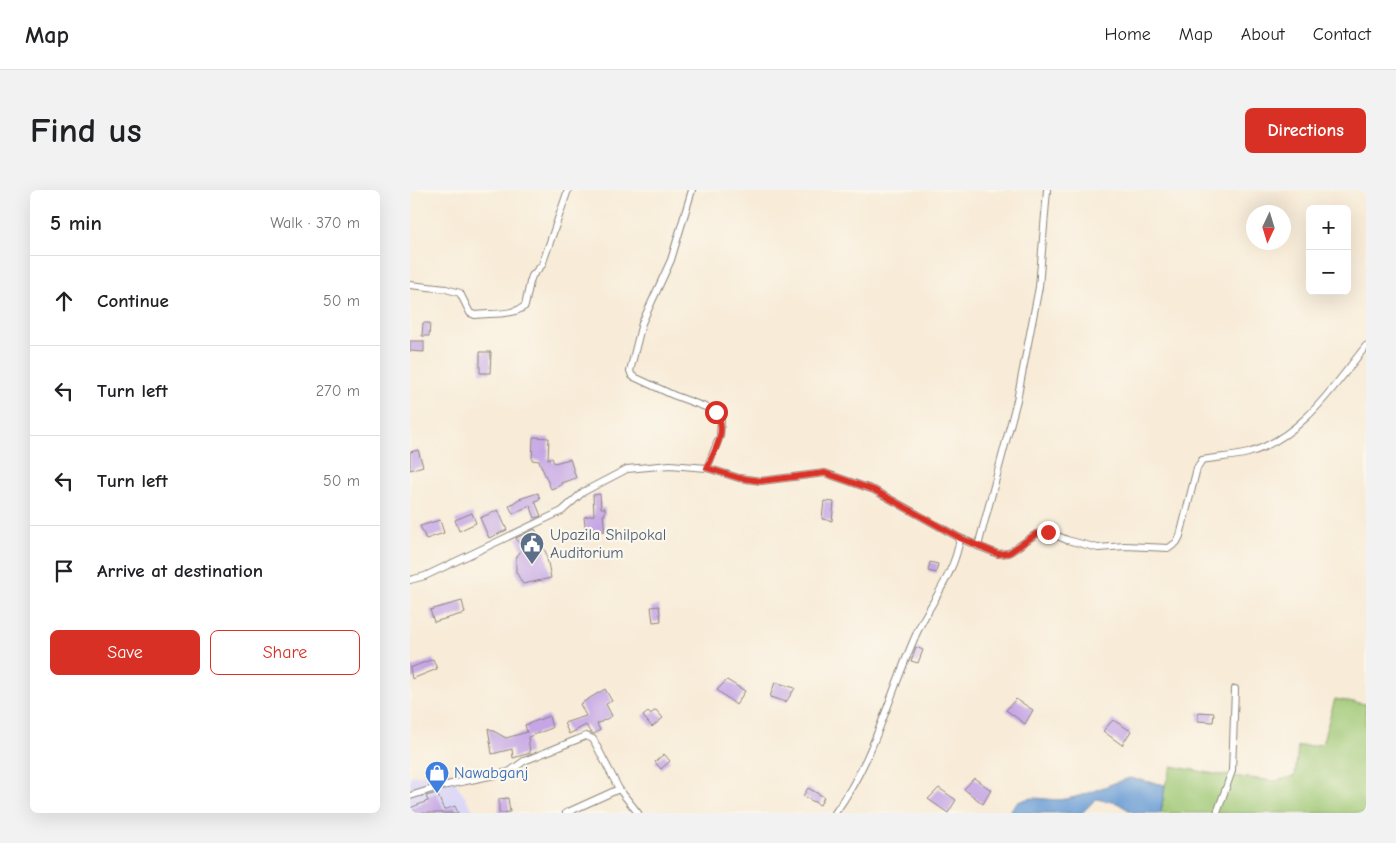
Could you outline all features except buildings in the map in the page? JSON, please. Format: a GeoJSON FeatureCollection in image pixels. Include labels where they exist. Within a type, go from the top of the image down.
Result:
{"type":"FeatureCollection","features":[{"type":"Feature","properties":{"kind":"street"},"geometry":{"type":"LineString","coordinates":[[410,285],[460,292],[470,313],[521,309],[525,306],[532,276],[542,265],[568,190]]}},
{"type":"Feature","properties":{"kind":"street"},"geometry":{"type":"LineString","coordinates":[[692,190],[671,260],[642,323],[630,371],[632,376],[716,412],[721,419],[720,436],[707,468]]}},
{"type":"Feature","properties":{"kind":"street"},"geometry":{"type":"LineString","coordinates":[[978,546],[1017,400],[1039,287],[1047,190]]}},
{"type":"Feature","properties":{"kind":"street"},"geometry":{"type":"LineString","coordinates":[[410,580],[425,576],[532,527],[562,511],[583,492],[627,468],[670,465],[707,468],[739,478],[761,481],[825,473],[874,490],[960,538],[998,554],[1009,553],[1036,534],[1048,532],[1067,540],[1098,548],[1125,546],[1169,548],[1174,546],[1180,536],[1197,468],[1202,460],[1248,453],[1280,439],[1308,418],[1366,346]]}},
{"type":"Feature","properties":{"kind":"street"},"geometry":{"type":"LineString","coordinates":[[835,813],[843,802],[868,753],[919,628],[944,586],[958,553],[960,538]]}},
{"type":"Feature","properties":{"kind":"street"},"geometry":{"type":"LineString","coordinates":[[1217,813],[1232,771],[1235,689]]}},
{"type":"Feature","properties":{"kind":"street"},"geometry":{"type":"LineString","coordinates":[[410,796],[442,786],[509,772],[524,761],[586,736],[593,739],[619,790],[638,813]]}},
{"type":"Feature","properties":{"kind":"street"},"geometry":{"type":"LineString","coordinates":[[566,813],[619,790]]}},
{"type":"Feature","properties":{"kind":"shaded area","name":"Nawabganj"},"geometry":{"type":"Polygon","coordinates":[[[449,772],[475,813],[410,813],[410,776],[449,772]]]}},
{"type":"Feature","properties":{"kind":"green space"},"geometry":{"type":"Polygon","coordinates":[[[1335,699],[1366,704],[1366,813],[1161,813],[1165,785],[1172,766],[1215,774],[1275,781],[1295,776],[1298,746],[1322,744],[1335,699]]]}},
{"type":"Feature","properties":{"kind":"water"},"geometry":{"type":"Polygon","coordinates":[[[1130,778],[1165,785],[1161,813],[1134,813],[1117,803],[1096,799],[1082,813],[1010,813],[1018,802],[1023,800],[1033,798],[1066,799],[1130,778]]]}},
{"type":"Feature","properties":{"kind":"place","name":"Upazila Shilpokal Auditorium"},"geometry":{"type":"Point","coordinates":[532,565]}},
{"type":"Feature","properties":{"kind":"place","name":"Nawabganj"},"geometry":{"type":"Point","coordinates":[437,794]}},
{"type":"Feature","properties":{"kind":"route"},"geometry":{"type":"LineString","coordinates":[[716,412],[721,419],[722,426],[707,468],[739,478],[761,481],[825,473],[874,490],[960,538],[998,554],[1009,553],[1036,534],[1048,532]]}}]}
